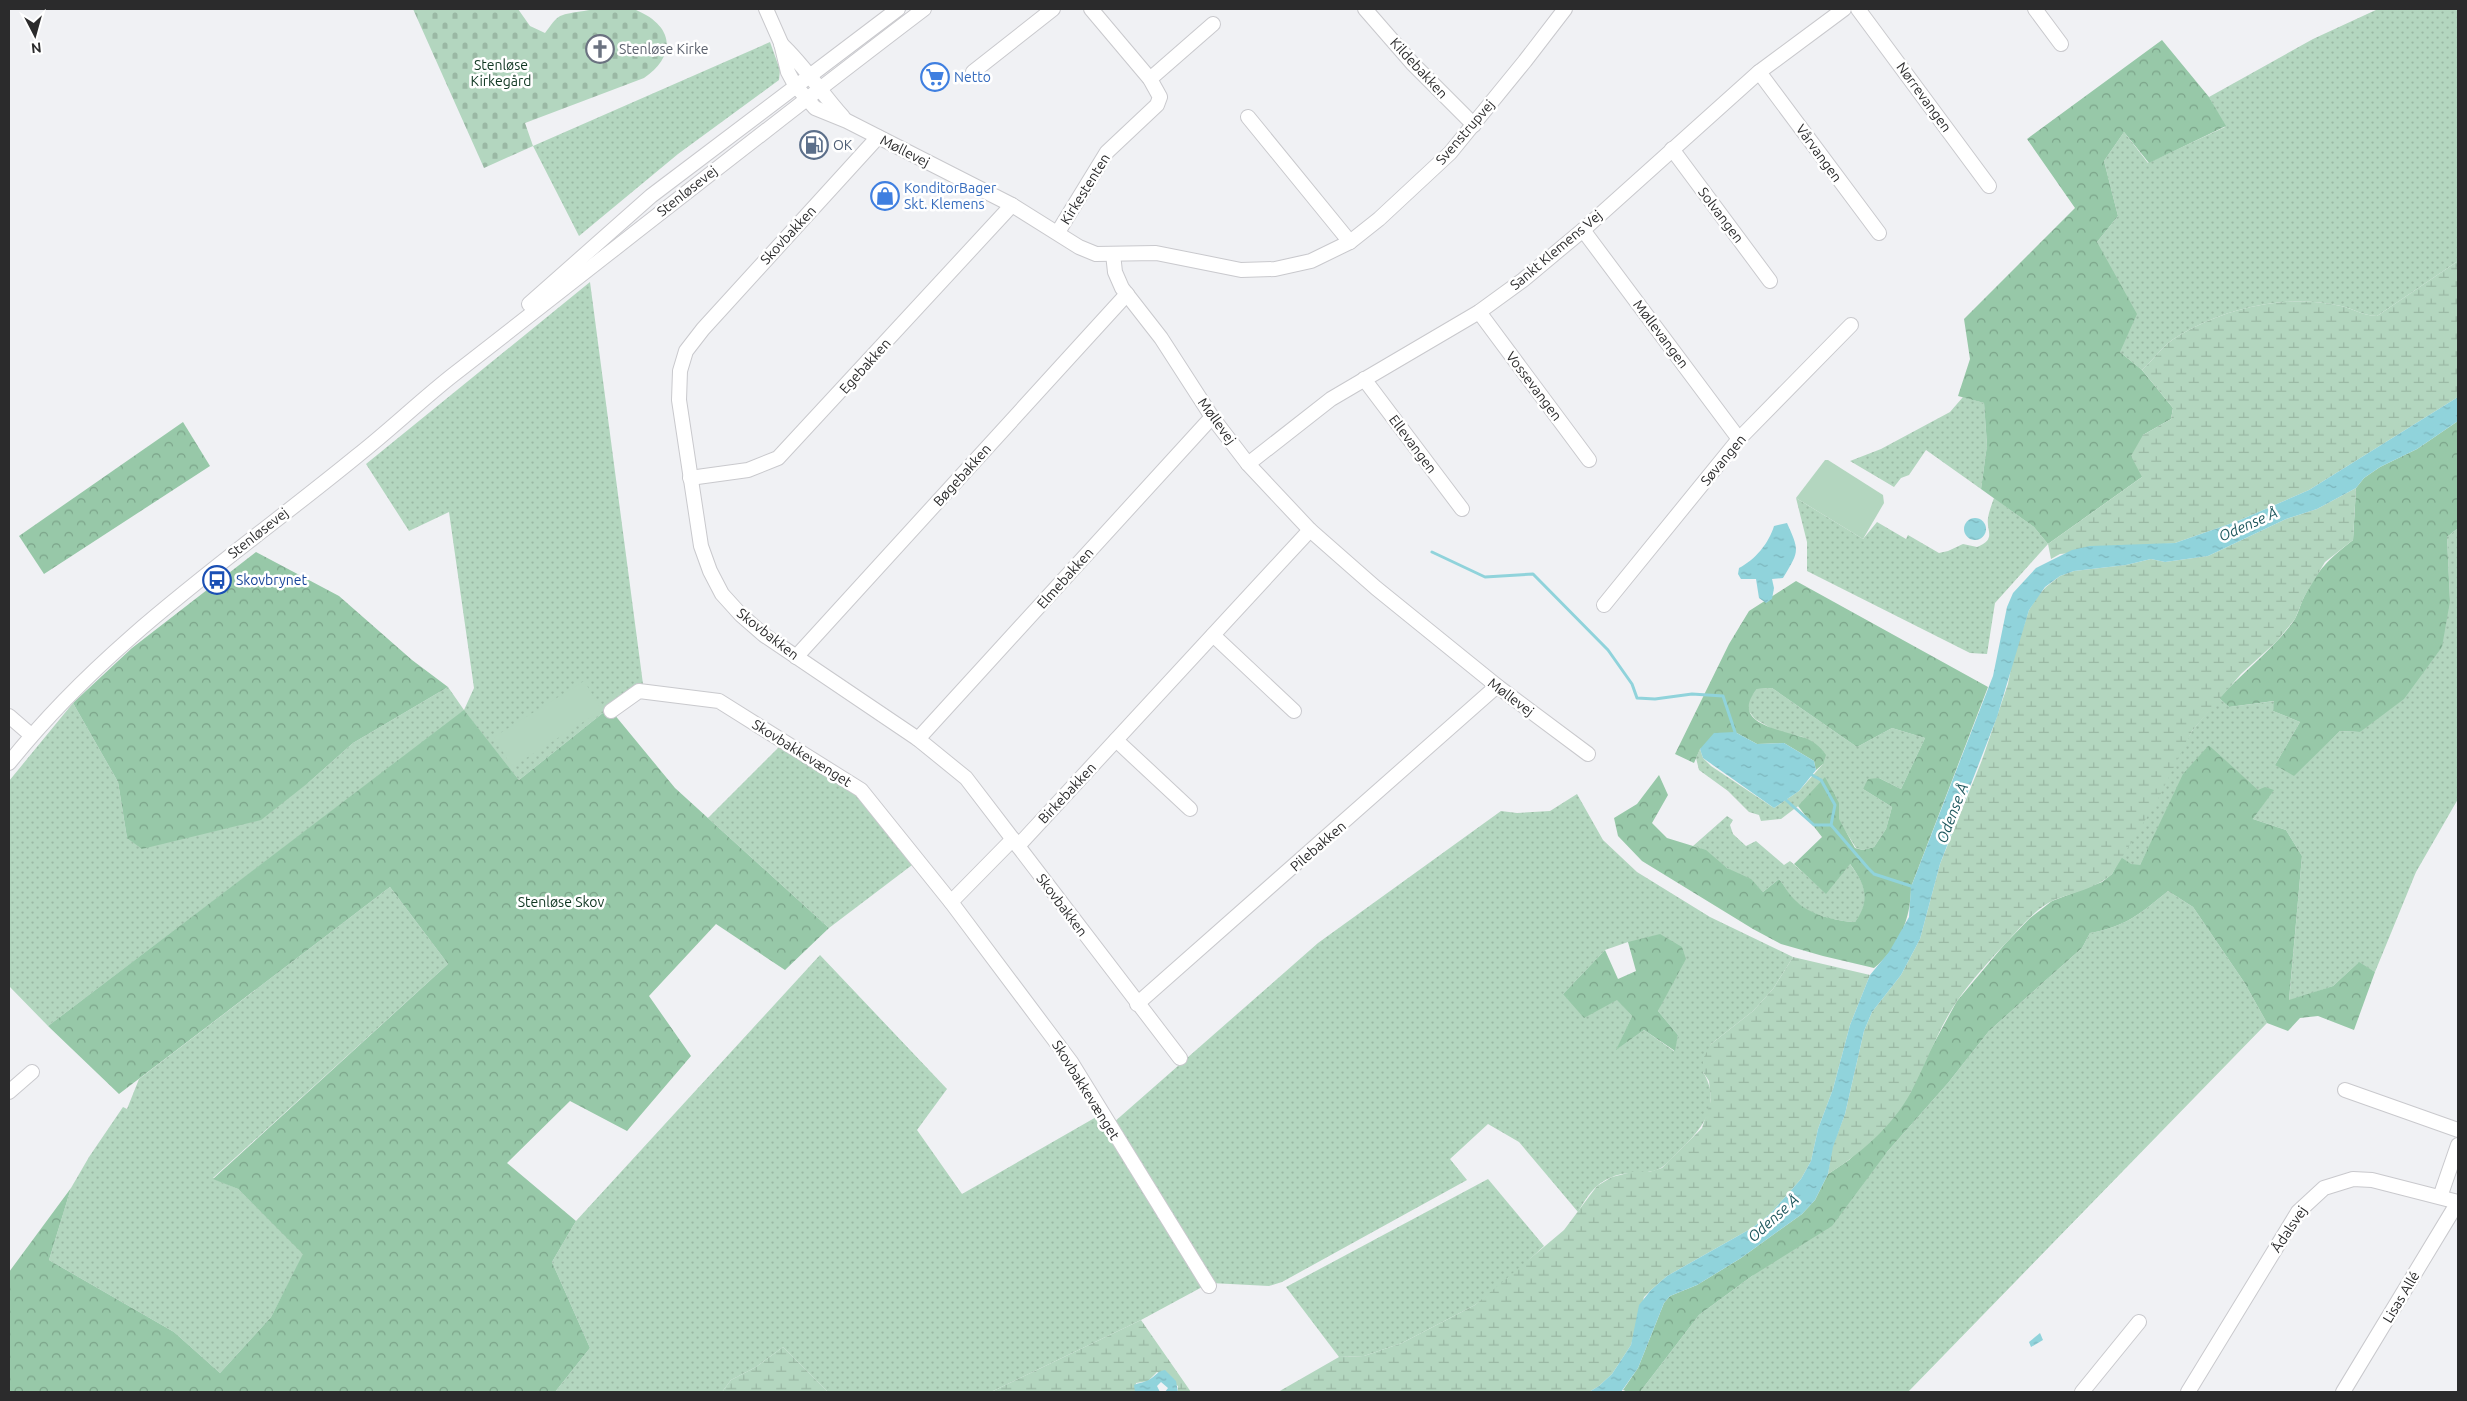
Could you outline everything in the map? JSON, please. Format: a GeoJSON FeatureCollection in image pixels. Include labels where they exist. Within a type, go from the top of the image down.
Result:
{"type":"FeatureCollection","features":[{"type":"Feature","properties":{"kind":"street"},"geometry":{"type":"LineString","coordinates":[[766,9],[781,43]]}},
{"type":"Feature","properties":{"kind":"street","name":"Stenløsevej"},"geometry":{"type":"LineString","coordinates":[[452,376],[475,350],[651,196],[795,85],[898,9]]}},
{"type":"Feature","properties":{"kind":"street","name":"Stenløsevej"},"geometry":{"type":"LineString","coordinates":[[9,762],[78,683],[158,613],[356,457],[452,376],[806,98],[924,9]]}},
{"type":"Feature","properties":{"kind":"street"},"geometry":{"type":"LineString","coordinates":[[973,72],[1053,9]]}},
{"type":"Feature","properties":{"kind":"street","name":"Kirkestenten"},"geometry":{"type":"LineString","coordinates":[[1058,232],[1107,152],[1157,106],[1160,97],[1150,79],[1092,9]]}},
{"type":"Feature","properties":{"kind":"street","name":"Kildebakken"},"geometry":{"type":"LineString","coordinates":[[1365,9],[1412,63],[1474,125]]}},
{"type":"Feature","properties":{"kind":"street","name":"Svenstrupvej"},"geometry":{"type":"LineString","coordinates":[[1114,254],[1156,254],[1241,270],[1275,269],[1311,261],[1350,242],[1379,219],[1450,153],[1565,9]]}},
{"type":"Feature","properties":{"kind":"street","name":"Sankt Klemens Vej"},"geometry":{"type":"LineString","coordinates":[[1248,464],[1332,399],[1364,378],[1479,312],[1524,280],[1583,230],[1672,148],[1759,72],[1844,9]]}},
{"type":"Feature","properties":{"kind":"street","name":"Nørrevangen"},"geometry":{"type":"LineString","coordinates":[[1858,9],[1989,186]]}},
{"type":"Feature","properties":{"kind":"street"},"geometry":{"type":"LineString","coordinates":[[2035,9],[2061,44]]}},
{"type":"Feature","properties":{"kind":"street"},"geometry":{"type":"LineString","coordinates":[[1150,79],[1213,24]]}},
{"type":"Feature","properties":{"kind":"street","name":"Møllevej"},"geometry":{"type":"LineString","coordinates":[[781,43],[800,62],[818,89],[847,121]]}},
{"type":"Feature","properties":{"kind":"street","name":"Møllevej"},"geometry":{"type":"LineString","coordinates":[[781,43],[788,72],[795,85],[815,108],[847,121],[1012,205],[1058,232],[1079,247],[1096,254],[1114,254],[1115,272],[1118,282],[1161,338],[1212,417],[1248,464],[1310,530],[1376,588],[1497,686],[1588,754]]}},
{"type":"Feature","properties":{"kind":"street","name":"Vårvangen"},"geometry":{"type":"LineString","coordinates":[[1759,72],[1879,233]]}},
{"type":"Feature","properties":{"kind":"street"},"geometry":{"type":"LineString","coordinates":[[1248,117],[1350,242]]}},
{"type":"Feature","properties":{"kind":"street","name":"Skovbakken"},"geometry":{"type":"LineString","coordinates":[[878,137],[703,329],[686,351],[680,371],[679,400],[701,546],[710,571],[722,594],[740,615],[796,657],[918,739],[966,778],[1180,1058]]}},
{"type":"Feature","properties":{"kind":"street","name":"Solvangen"},"geometry":{"type":"LineString","coordinates":[[1672,148],[1770,281]]}},
{"type":"Feature","properties":{"kind":"street","name":"Egebakken"},"geometry":{"type":"LineString","coordinates":[[690,478],[748,470],[778,458],[1012,205]]}},
{"type":"Feature","properties":{"kind":"street","name":"Møllevangen"},"geometry":{"type":"LineString","coordinates":[[1583,230],[1739,439]]}},
{"type":"Feature","properties":{"kind":"street","name":"Bøgebakken"},"geometry":{"type":"LineString","coordinates":[[796,657],[1127,294]]}},
{"type":"Feature","properties":{"kind":"street","name":"Vossevangen"},"geometry":{"type":"LineString","coordinates":[[1479,312],[1589,460]]}},
{"type":"Feature","properties":{"kind":"street","name":"Søvangen"},"geometry":{"type":"LineString","coordinates":[[1604,605],[1739,439],[1851,325]]}},
{"type":"Feature","properties":{"kind":"street","name":"Ellevangen"},"geometry":{"type":"LineString","coordinates":[[1364,378],[1462,509]]}},
{"type":"Feature","properties":{"kind":"street","name":"Elmebakken"},"geometry":{"type":"LineString","coordinates":[[918,739],[1212,417]]}},
{"type":"Feature","properties":{"kind":"street","name":"Birkebakken"},"geometry":{"type":"LineString","coordinates":[[1015,843],[1116,740],[1310,530]]}},
{"type":"Feature","properties":{"kind":"street"},"geometry":{"type":"LineString","coordinates":[[1213,635],[1294,710]]}},
{"type":"Feature","properties":{"kind":"street","name":"Pilebakken"},"geometry":{"type":"LineString","coordinates":[[1137,1004],[1497,686]]}},
{"type":"Feature","properties":{"kind":"street","name":"Skovbakkevænget"},"geometry":{"type":"LineString","coordinates":[[611,711],[639,691],[719,701],[861,790],[951,902],[1072,1062],[1209,1286]]}},
{"type":"Feature","properties":{"kind":"street"},"geometry":{"type":"LineString","coordinates":[[9,716],[31,735]]}},
{"type":"Feature","properties":{"kind":"street"},"geometry":{"type":"LineString","coordinates":[[1116,740],[1190,809]]}},
{"type":"Feature","properties":{"kind":"street"},"geometry":{"type":"LineString","coordinates":[[951,902],[1015,843]]}},
{"type":"Feature","properties":{"kind":"street"},"geometry":{"type":"LineString","coordinates":[[9,1092],[32,1072]]}},
{"type":"Feature","properties":{"kind":"street"},"geometry":{"type":"LineString","coordinates":[[2345,1090],[2458,1130]]}},
{"type":"Feature","properties":{"kind":"street"},"geometry":{"type":"LineString","coordinates":[[2440,1197],[2458,1145]]}},
{"type":"Feature","properties":{"kind":"street","name":"Ådalsvej"},"geometry":{"type":"LineString","coordinates":[[2188,1392],[2286,1230],[2298,1212],[2315,1194],[2338,1182],[2360,1179],[2372,1180],[2458,1202]]}},
{"type":"Feature","properties":{"kind":"street","name":"Lisas Allé"},"geometry":{"type":"LineString","coordinates":[[2343,1392],[2458,1202]]}},
{"type":"Feature","properties":{"kind":"street"},"geometry":{"type":"LineString","coordinates":[[2082,1392],[2139,1322]]}},
{"type":"Feature","properties":{"kind":"green space","name":"Stenløse Kirkegård"},"geometry":{"type":"Polygon","coordinates":[[[413,9],[518,9],[530,26],[545,33],[555,20],[563,15],[600,9],[630,9],[636,10],[658,24],[664,32],[667,41],[666,51],[655,69],[644,78],[525,123],[533,146],[484,168],[413,9]]]}},
{"type":"Feature","properties":{"kind":"green space"},"geometry":{"type":"Polygon","coordinates":[[[2378,9],[2458,9],[2458,261],[2377,316],[2319,302],[2297,301],[2253,306],[2232,312],[2191,329],[2168,343],[2142,370],[2120,352],[2097,242],[2118,216],[2104,161],[2124,132],[2148,163],[2225,127],[2209,97],[2313,39],[2378,9]]]}},
{"type":"Feature","properties":{"kind":"green space"},"geometry":{"type":"Polygon","coordinates":[[[2162,40],[2209,97],[2226,126],[2149,163],[2124,132],[2104,161],[2118,216],[2097,242],[2137,314],[2120,352],[2142,370],[2173,408],[2171,419],[2143,435],[2142,477],[2048,544],[2034,527],[1981,489],[1987,445],[1984,403],[1958,396],[1970,359],[1964,319],[2075,208],[2027,139],[2162,40]]]}},
{"type":"Feature","properties":{"kind":"green space"},"geometry":{"type":"Polygon","coordinates":[[[770,42],[780,70],[779,80],[678,154],[579,236],[533,146],[770,42]]]}},
{"type":"Feature","properties":{"kind":"green space"},"geometry":{"type":"Polygon","coordinates":[[[2458,261],[2458,397],[2309,490],[2238,521],[2175,543],[2060,554],[2051,559],[2048,544],[2142,477],[2131,456],[2143,435],[2171,419],[2173,408],[2142,370],[2172,340],[2191,329],[2232,312],[2253,306],[2275,303],[2319,302],[2377,316],[2458,261]]]}},
{"type":"Feature","properties":{"kind":"green space"},"geometry":{"type":"Polygon","coordinates":[[[590,282],[643,684],[609,708],[519,780],[464,711],[48,1026],[9,986],[9,781],[73,703],[118,782],[127,838],[308,783],[353,743],[448,687],[464,710],[474,688],[449,512],[409,531],[366,464],[590,282]]]}},
{"type":"Feature","properties":{"kind":"green space"},"geometry":{"type":"Polygon","coordinates":[[[1963,397],[1984,403],[1987,445],[1981,489],[1926,450],[1909,475],[1901,478],[1894,487],[1850,461],[1881,449],[1950,412],[1963,397]]]}},
{"type":"Feature","properties":{"kind":"green space"},"geometry":{"type":"Polygon","coordinates":[[[2458,421],[2458,528],[2447,537],[2450,601],[2442,647],[2404,699],[2360,732],[2340,731],[2294,776],[2275,765],[2300,722],[2273,711],[2274,701],[2229,707],[2219,698],[2285,632],[2295,619],[2309,587],[2319,572],[2353,540],[2356,488],[2364,478],[2380,467],[2417,449],[2458,421]]]}},
{"type":"Feature","properties":{"kind":"green space"},"geometry":{"type":"Polygon","coordinates":[[[183,422],[210,466],[44,574],[19,536],[183,422]]]}},
{"type":"Feature","properties":{"kind":"green space"},"geometry":{"type":"Polygon","coordinates":[[[1825,460],[1828,460],[1883,495],[1884,503],[1863,539],[1796,498],[1825,460]]]}},
{"type":"Feature","properties":{"kind":"green space"},"geometry":{"type":"Polygon","coordinates":[[[2356,488],[2353,540],[2325,562],[2304,597],[2295,619],[2276,642],[2241,674],[2192,731],[2158,799],[2112,874],[2091,887],[2054,900],[2034,913],[2022,925],[1980,971],[1957,1001],[1944,1023],[1911,1092],[1895,1116],[1864,1148],[1828,1174],[1832,1148],[1845,1114],[1864,1031],[1872,1012],[1901,975],[1920,939],[1940,864],[1982,760],[2008,684],[2012,663],[2029,610],[2037,597],[2060,576],[2074,571],[2126,565],[2151,559],[2165,562],[2208,556],[2286,519],[2317,509],[2356,488]]]}},
{"type":"Feature","properties":{"kind":"green space"},"geometry":{"type":"Polygon","coordinates":[[[1796,498],[1863,539],[1877,522],[1906,539],[1908,535],[1939,553],[1963,544],[1977,547],[1987,541],[1989,538],[1988,518],[1994,498],[2034,527],[2048,544],[1995,603],[1987,654],[1970,653],[1807,571],[1807,542],[1796,498]]]}},
{"type":"Feature","properties":{"kind":"green space"},"geometry":{"type":"Polygon","coordinates":[[[2458,528],[2458,799],[2416,872],[2375,972],[2358,963],[2333,986],[2289,1001],[2302,856],[2286,830],[2253,819],[2273,790],[2258,791],[2209,745],[2160,825],[2140,865],[2131,865],[2121,857],[2192,731],[2219,698],[2229,707],[2275,701],[2273,711],[2300,722],[2275,765],[2320,750],[2340,731],[2360,732],[2450,601],[2447,537],[2458,528]]]}},
{"type":"Feature","properties":{"kind":"green space"},"geometry":{"type":"Polygon","coordinates":[[[256,552],[339,596],[412,660],[448,687],[353,743],[308,783],[261,820],[142,849],[127,838],[118,782],[73,703],[132,648],[256,552]]]}},
{"type":"Feature","properties":{"kind":"green space"},"geometry":{"type":"Polygon","coordinates":[[[1796,581],[1988,687],[1911,887],[1909,910],[1902,932],[1883,960],[1874,968],[1781,944],[1753,929],[1642,861],[1618,836],[1614,818],[1637,804],[1659,775],[1668,795],[1652,823],[1667,838],[1706,850],[1727,868],[1751,879],[1763,892],[1779,879],[1794,899],[1808,910],[1832,919],[1855,922],[1863,906],[1864,892],[1859,878],[1850,864],[1826,894],[1794,864],[1822,837],[1798,806],[1825,777],[1839,803],[1839,819],[1855,848],[1863,850],[1874,847],[1886,829],[1892,807],[1863,789],[1868,779],[1879,778],[1901,789],[1925,738],[1892,728],[1857,747],[1772,688],[1757,689],[1750,700],[1749,710],[1760,723],[1806,738],[1818,746],[1826,755],[1823,764],[1816,770],[1814,761],[1784,743],[1757,744],[1735,732],[1700,749],[1694,763],[1675,754],[1729,644],[1749,611],[1796,581]]]}},
{"type":"Feature","properties":{"kind":"green space"},"geometry":{"type":"Polygon","coordinates":[[[584,681],[602,710],[512,767],[494,737],[584,681]]]}},
{"type":"Feature","properties":{"kind":"green space"},"geometry":{"type":"Polygon","coordinates":[[[1772,688],[1857,747],[1892,728],[1925,738],[1901,789],[1879,778],[1863,789],[1892,807],[1886,829],[1874,847],[1863,850],[1856,848],[1838,819],[1839,803],[1802,803],[1781,819],[1761,821],[1759,815],[1749,812],[1728,791],[1699,770],[1696,758],[1700,749],[1703,758],[1711,766],[1774,808],[1799,791],[1823,764],[1803,737],[1776,731],[1755,719],[1748,710],[1748,700],[1757,689],[1772,688]]]}},
{"type":"Feature","properties":{"kind":"green space","name":"Stenløse Skov"},"geometry":{"type":"Polygon","coordinates":[[[609,708],[675,788],[829,928],[785,970],[716,924],[649,996],[691,1056],[627,1131],[570,1101],[507,1163],[576,1221],[552,1262],[590,1348],[555,1392],[9,1392],[9,1272],[71,1188],[49,1260],[174,1332],[220,1373],[271,1317],[303,1254],[238,1189],[213,1179],[448,964],[390,887],[119,1094],[48,1026],[464,710],[519,780],[609,708]]]}},
{"type":"Feature","properties":{"kind":"green space"},"geometry":{"type":"Polygon","coordinates":[[[781,745],[858,793],[916,862],[829,928],[708,818],[781,745]]]}},
{"type":"Feature","properties":{"kind":"green space"},"geometry":{"type":"Polygon","coordinates":[[[2209,745],[2258,790],[2265,787],[2274,790],[2253,819],[2286,830],[2302,856],[2289,1000],[2333,986],[2359,962],[2375,972],[2354,1030],[2318,1016],[2300,1018],[2288,1031],[2267,1023],[2244,982],[2193,907],[2168,891],[2124,923],[2090,933],[2082,948],[1989,1031],[1948,1083],[1887,1152],[1832,1226],[1752,1276],[1699,1315],[1640,1392],[1623,1390],[1638,1368],[1664,1303],[1670,1296],[1697,1285],[1741,1258],[1802,1214],[1815,1200],[1828,1174],[1849,1160],[1892,1118],[1910,1093],[1927,1056],[1957,1001],[2005,944],[2030,918],[2052,901],[2102,882],[2112,874],[2121,857],[2131,864],[2140,865],[2183,774],[2209,745]]]}},
{"type":"Feature","properties":{"kind":"green space"},"geometry":{"type":"Polygon","coordinates":[[[1577,794],[1603,840],[1637,872],[1710,917],[1793,957],[1773,989],[1753,1011],[1711,1044],[1703,1072],[1709,1084],[1710,1106],[1701,1126],[1686,1144],[1661,1168],[1649,1172],[1618,1175],[1606,1180],[1584,1201],[1578,1212],[1519,1142],[1488,1124],[1450,1159],[1467,1180],[1282,1282],[1269,1286],[1211,1283],[1113,1123],[1318,943],[1501,811],[1517,813],[1550,811],[1577,794]],[[1628,942],[1605,950],[1563,994],[1617,999],[1632,1016],[1617,1049],[1644,1030],[1674,1051],[1678,1035],[1658,1011],[1670,985],[1628,942]]]}},
{"type":"Feature","properties":{"kind":"green space"},"geometry":{"type":"Polygon","coordinates":[[[1727,816],[1733,820],[1730,825],[1733,834],[1746,846],[1756,841],[1784,865],[1790,861],[1826,893],[1849,863],[1859,878],[1865,899],[1855,922],[1832,919],[1802,907],[1794,900],[1779,879],[1763,892],[1750,880],[1727,868],[1704,850],[1693,846],[1727,816]]]}},
{"type":"Feature","properties":{"kind":"green space"},"geometry":{"type":"Polygon","coordinates":[[[390,887],[448,964],[213,1178],[238,1189],[304,1254],[271,1317],[220,1373],[174,1332],[49,1260],[71,1188],[89,1157],[123,1107],[127,1109],[139,1079],[390,887]]]}},
{"type":"Feature","properties":{"kind":"green space"},"geometry":{"type":"Polygon","coordinates":[[[2168,891],[2193,907],[2244,982],[2267,1023],[1908,1392],[1640,1392],[1699,1315],[1752,1276],[1887,1152],[1948,1083],[1989,1031],[2082,948],[2090,933],[2124,923],[2168,891]]]}},
{"type":"Feature","properties":{"kind":"green space"},"geometry":{"type":"Polygon","coordinates":[[[1660,934],[1682,947],[1686,959],[1658,1011],[1678,1035],[1675,1051],[1644,1030],[1616,1050],[1632,1016],[1617,1000],[1584,1018],[1563,994],[1605,950],[1618,979],[1636,971],[1628,942],[1660,934]]]}},
{"type":"Feature","properties":{"kind":"green space"},"geometry":{"type":"Polygon","coordinates":[[[820,955],[947,1089],[917,1130],[962,1194],[1098,1116],[1204,1286],[1141,1320],[991,1392],[828,1392],[783,1347],[756,1367],[731,1380],[722,1392],[555,1392],[590,1348],[552,1262],[576,1221],[820,955]]]}},
{"type":"Feature","properties":{"kind":"green space"},"geometry":{"type":"Polygon","coordinates":[[[1793,957],[1870,975],[1850,1025],[1833,1089],[1818,1129],[1811,1161],[1801,1179],[1770,1214],[1752,1228],[1667,1276],[1644,1297],[1631,1345],[1612,1374],[1599,1386],[1589,1392],[1278,1392],[1339,1357],[1364,1356],[1402,1343],[1475,1305],[1564,1230],[1597,1186],[1612,1177],[1632,1172],[1649,1172],[1662,1168],[1702,1128],[1711,1100],[1709,1081],[1703,1072],[1703,1059],[1711,1044],[1753,1011],[1773,989],[1793,957]]]}},
{"type":"Feature","properties":{"kind":"green space"},"geometry":{"type":"Polygon","coordinates":[[[1488,1179],[1544,1246],[1510,1278],[1475,1305],[1402,1343],[1364,1356],[1339,1357],[1286,1287],[1488,1179]]]}},
{"type":"Feature","properties":{"kind":"green space"},"geometry":{"type":"Polygon","coordinates":[[[1141,1320],[1191,1392],[1178,1392],[1178,1386],[1157,1372],[1148,1381],[1136,1383],[1135,1392],[991,1392],[1141,1320]]]}},
{"type":"Feature","properties":{"kind":"green space"},"geometry":{"type":"Polygon","coordinates":[[[783,1347],[828,1392],[722,1392],[731,1380],[756,1367],[783,1347]]]}},
{"type":"Feature","properties":{"kind":"water","name":"Odense Å"},"geometry":{"type":"Polygon","coordinates":[[[2458,397],[2458,421],[2417,449],[2380,467],[2364,478],[2356,488],[2317,509],[2286,519],[2208,556],[2165,562],[2151,559],[2126,565],[2074,571],[2060,576],[2045,587],[2029,610],[1997,717],[1940,864],[1920,939],[1901,975],[1872,1012],[1864,1031],[1845,1114],[1833,1147],[1828,1174],[1815,1200],[1802,1214],[1741,1258],[1697,1285],[1670,1296],[1664,1303],[1638,1368],[1621,1392],[1589,1392],[1612,1374],[1631,1345],[1639,1305],[1651,1290],[1667,1276],[1752,1228],[1770,1214],[1801,1179],[1811,1161],[1818,1129],[1833,1089],[1850,1025],[1870,975],[1889,952],[1909,917],[1911,887],[1993,676],[2007,607],[2013,593],[2036,568],[2072,550],[2090,546],[2175,543],[2238,521],[2309,490],[2458,397]]]}},
{"type":"Feature","properties":{"kind":"water"},"geometry":{"type":"Polygon","coordinates":[[[1975,518],[1983,521],[1986,529],[1983,537],[1975,540],[1967,537],[1964,529],[1967,521],[1975,518]]]}},
{"type":"Feature","properties":{"kind":"water"},"geometry":{"type":"Polygon","coordinates":[[[1787,523],[1796,546],[1795,556],[1783,578],[1772,579],[1774,588],[1772,599],[1766,603],[1759,598],[1756,579],[1741,579],[1738,574],[1739,568],[1761,550],[1769,539],[1774,526],[1787,523]]]}},
{"type":"Feature","properties":{"kind":"water"},"geometry":{"type":"Polygon","coordinates":[[[1735,732],[1757,744],[1784,743],[1814,761],[1816,770],[1799,791],[1774,808],[1703,758],[1700,749],[1714,733],[1735,732]]]}},
{"type":"Feature","properties":{"kind":"water"},"geometry":{"type":"Polygon","coordinates":[[[2040,1333],[2043,1340],[2031,1347],[2029,1342],[2040,1333]]]}},
{"type":"Feature","properties":{"kind":"water"},"geometry":{"type":"Polygon","coordinates":[[[1165,1370],[1176,1381],[1178,1392],[1165,1392],[1168,1388],[1161,1382],[1157,1386],[1160,1392],[1135,1392],[1134,1385],[1149,1380],[1165,1370]]]}},
{"type":"Feature","properties":{"kind":"waterway"},"geometry":{"type":"LineString","coordinates":[[1432,552],[1485,577],[1533,574],[1608,650],[1632,684],[1637,698],[1655,699],[1692,694],[1723,696],[1735,732]]}},
{"type":"Feature","properties":{"kind":"waterway"},"geometry":{"type":"LineString","coordinates":[[1812,775],[1821,780],[1835,805],[1831,825],[1868,868],[1874,874],[1914,887]]}},
{"type":"Feature","properties":{"kind":"waterway"},"geometry":{"type":"LineString","coordinates":[[1786,800],[1814,825],[1831,825]]}},
{"type":"Feature","properties":{"kind":"place","name":"Stenløse Kirke"},"geometry":{"type":"Point","coordinates":[600,49]}},
{"type":"Feature","properties":{"kind":"place","name":"Netto"},"geometry":{"type":"Point","coordinates":[935,77]}},
{"type":"Feature","properties":{"kind":"place","name":"OK"},"geometry":{"type":"Point","coordinates":[814,145]}},
{"type":"Feature","properties":{"kind":"place","name":"KonditorBager Skt. Klemens"},"geometry":{"type":"Point","coordinates":[885,196]}},
{"type":"Feature","properties":{"kind":"place","name":"Skovbrynet"},"geometry":{"type":"Point","coordinates":[217,580]}}]}
